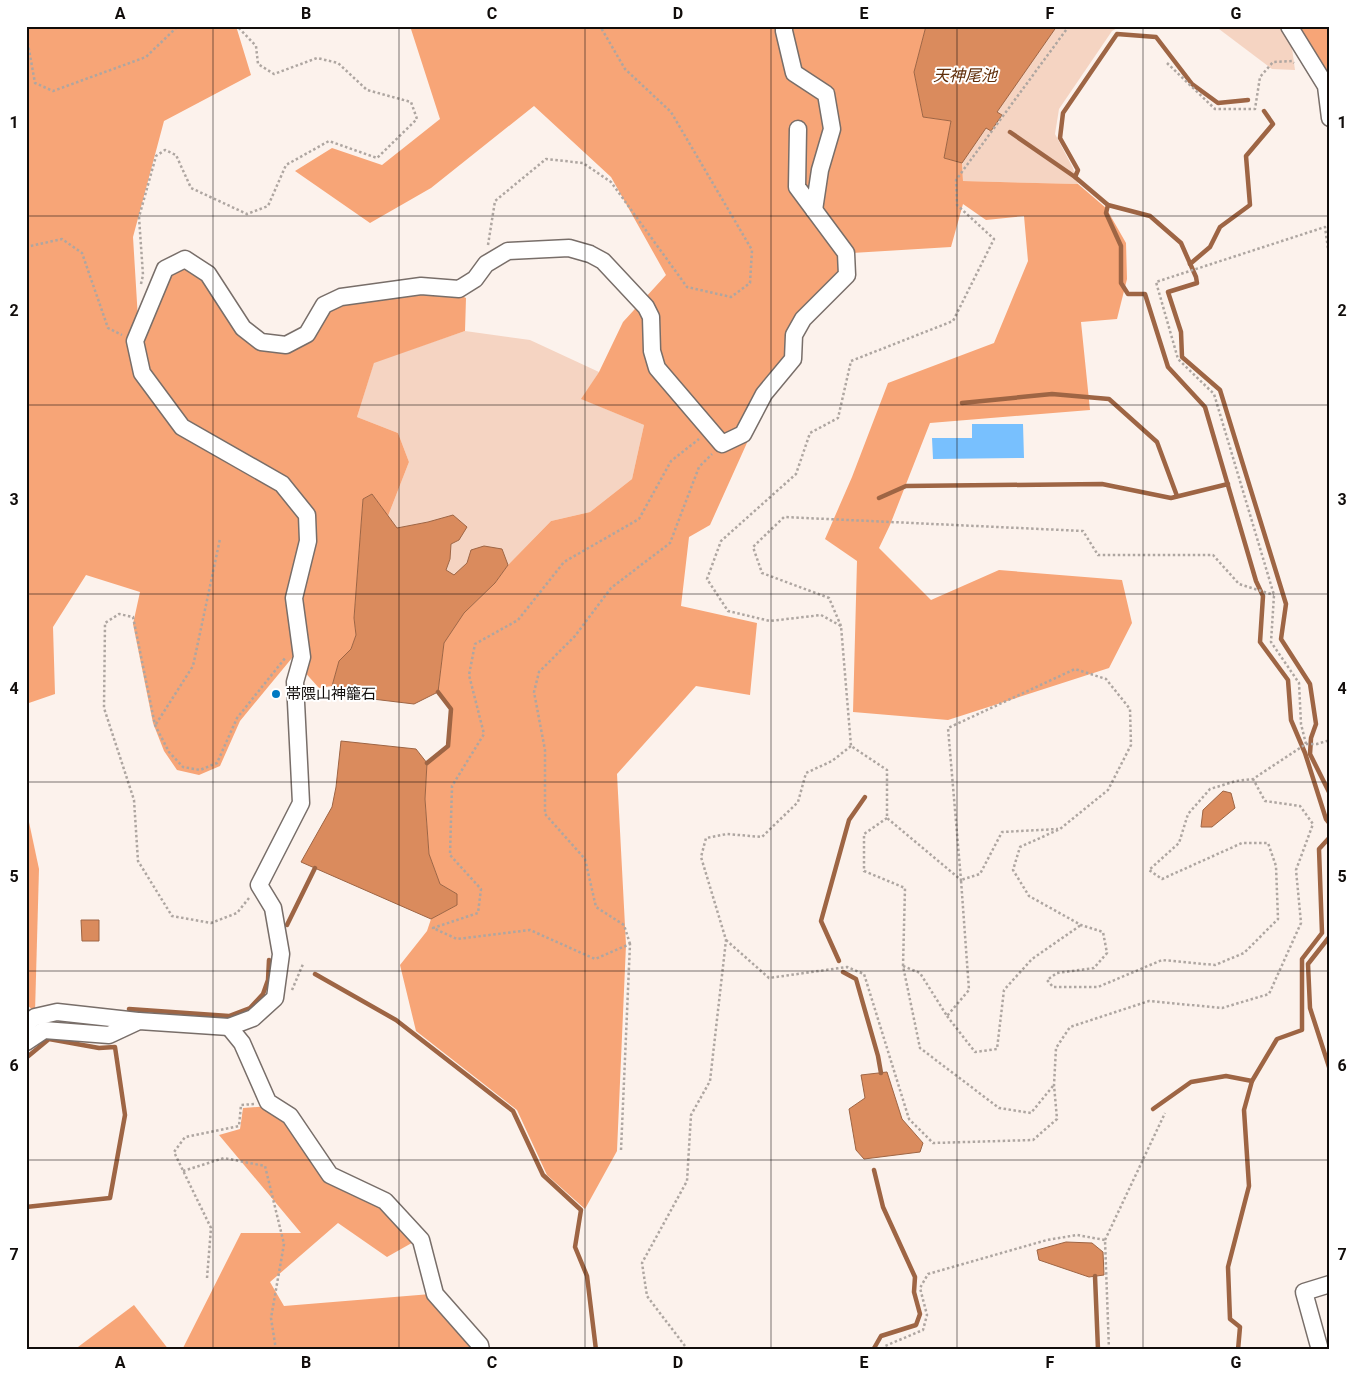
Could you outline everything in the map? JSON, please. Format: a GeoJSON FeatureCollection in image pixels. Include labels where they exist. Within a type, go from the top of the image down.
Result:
{"type":"FeatureCollection","features":[{"type":"Feature","properties":{"kind":"street"},"geometry":{"type":"LineString","coordinates":[[784,26],[794,73],[826,94],[832,128],[820,170],[814,210]]}},
{"type":"Feature","properties":{"kind":"street"},"geometry":{"type":"LineString","coordinates":[[1289,26],[1326,86],[1330,118]]}},
{"type":"Feature","properties":{"kind":"street"},"geometry":{"type":"LineString","coordinates":[[26,1024],[35,1018],[57,1012],[229,1028],[253,1018],[275,998],[281,954],[273,908],[259,885],[301,803],[295,682],[302,658],[294,598],[308,541],[307,515],[282,484],[182,427],[142,373],[135,340],[165,269],[185,259],[208,274],[243,328],[262,342],[286,345],[307,334],[324,305],[341,296],[421,286],[459,289],[475,279],[486,264],[508,251],[569,248],[590,254],[603,261],[646,306],[651,318],[652,351],[656,368],[722,444],[743,434],[764,394],[793,359],[794,335],[803,319],[847,275],[846,253],[797,187],[798,128]]}},
{"type":"Feature","properties":{"kind":"street"},"geometry":{"type":"LineString","coordinates":[[26,1042],[44,1030],[109,1035],[139,1021]]}},
{"type":"Feature","properties":{"kind":"street"},"geometry":{"type":"LineString","coordinates":[[229,1028],[242,1043],[268,1102],[290,1116],[330,1175],[385,1201],[421,1240],[435,1294],[480,1345],[481,1350]]}},
{"type":"Feature","properties":{"kind":"street"},"geometry":{"type":"LineString","coordinates":[[1320,1350],[1304,1292],[1330,1284]]}},
{"type":"Feature","properties":{"kind":"path"},"geometry":{"type":"LineString","coordinates":[[26,32],[35,83],[52,91],[146,57],[178,26]]}},
{"type":"Feature","properties":{"kind":"path"},"geometry":{"type":"LineString","coordinates":[[141,284],[143,275],[139,217],[156,156],[165,150],[176,155],[191,188],[248,214],[268,206],[286,165],[329,141],[377,158],[417,120],[412,102],[366,90],[338,63],[317,58],[274,74],[258,64],[256,46],[237,26]]}},
{"type":"Feature","properties":{"kind":"path"},"geometry":{"type":"LineString","coordinates":[[486,264],[495,201],[546,159],[583,163],[611,182],[687,287],[731,298],[750,283],[752,250],[671,112],[625,69],[600,26]]}},
{"type":"Feature","properties":{"kind":"path"},"geometry":{"type":"LineString","coordinates":[[841,626],[821,615],[770,621],[728,611],[707,579],[715,556],[721,541],[796,474],[810,433],[838,418],[851,362],[953,320],[994,239],[957,205],[956,180],[1068,26]]}},
{"type":"Feature","properties":{"kind":"path"},"geometry":{"type":"LineString","coordinates":[[1168,63],[1215,109],[1255,109],[1260,77],[1272,62],[1292,61],[1298,66]]}},
{"type":"Feature","properties":{"kind":"path"},"geometry":{"type":"LineString","coordinates":[[1306,744],[1301,724],[1299,683],[1271,642],[1274,595],[1214,394],[1178,359],[1156,282],[1325,226],[1330,263]]}},
{"type":"Feature","properties":{"kind":"path"},"geometry":{"type":"LineString","coordinates":[[26,248],[62,239],[82,253],[108,328],[135,340]]}},
{"type":"Feature","properties":{"kind":"path"},"geometry":{"type":"LineString","coordinates":[[630,944],[595,959],[530,930],[457,939],[433,928],[478,914],[481,890],[450,855],[452,786],[484,734],[469,675],[475,644],[518,620],[564,562],[639,519],[671,461],[710,430]]}},
{"type":"Feature","properties":{"kind":"path"},"geometry":{"type":"LineString","coordinates":[[621,1150],[630,944],[624,925],[596,907],[585,858],[546,814],[546,750],[534,692],[539,672],[576,636],[611,588],[670,543],[699,467],[722,444]]}},
{"type":"Feature","properties":{"kind":"path"},"geometry":{"type":"LineString","coordinates":[[851,746],[841,626],[829,598],[762,573],[753,547],[784,517],[1083,531],[1098,555],[1213,555],[1239,584],[1274,595]]}},
{"type":"Feature","properties":{"kind":"path"},"geometry":{"type":"LineString","coordinates":[[155,725],[193,666],[220,538]]}},
{"type":"Feature","properties":{"kind":"path"},"geometry":{"type":"LineString","coordinates":[[259,885],[237,913],[211,924],[172,916],[138,861],[134,800],[104,708],[105,623],[119,614],[133,617],[155,725],[169,752],[183,767],[200,770],[216,763],[237,718],[300,639]]}},
{"type":"Feature","properties":{"kind":"path"},"geometry":{"type":"LineString","coordinates":[[947,1016],[969,990],[948,728],[1075,669],[1106,679],[1130,709],[1130,745],[1108,790],[1060,829],[1020,847],[1013,870],[1029,896],[1081,925],[1103,932],[1107,953],[1094,968],[1057,973],[1047,980],[1053,988],[1098,987],[1162,960],[1215,965],[1244,954],[1278,919],[1276,866],[1268,843],[1242,843],[1162,879],[1149,870],[1179,843],[1188,814],[1210,789],[1236,781],[1253,779],[1306,744],[1317,744],[1330,740]]}},
{"type":"Feature","properties":{"kind":"path"},"geometry":{"type":"LineString","coordinates":[[851,746],[887,770],[887,818]]}},
{"type":"Feature","properties":{"kind":"path"},"geometry":{"type":"LineString","coordinates":[[688,1350],[647,1296],[642,1263],[687,1181],[691,1115],[710,1082],[726,940],[701,857],[706,838],[727,834],[762,837],[798,802],[806,773],[832,762],[851,746]]}},
{"type":"Feature","properties":{"kind":"path"},"geometry":{"type":"LineString","coordinates":[[726,940],[769,978],[847,967],[864,974],[909,1119],[933,1143],[1033,1140],[1057,1119],[1054,1085],[1056,1048],[1070,1028],[1149,1001],[1222,1008],[1269,994],[1301,922],[1296,870],[1313,824],[1300,806],[1265,801],[1253,779]]}},
{"type":"Feature","properties":{"kind":"path"},"geometry":{"type":"LineString","coordinates":[[887,818],[961,880]]}},
{"type":"Feature","properties":{"kind":"path"},"geometry":{"type":"LineString","coordinates":[[887,818],[864,834],[864,871],[905,888],[903,966],[920,1048],[999,1108],[1031,1113],[1054,1085]]}},
{"type":"Feature","properties":{"kind":"path"},"geometry":{"type":"LineString","coordinates":[[961,880],[980,874],[1002,832],[1060,829]]}},
{"type":"Feature","properties":{"kind":"path"},"geometry":{"type":"LineString","coordinates":[[903,966],[920,973],[947,1016],[975,1052],[997,1049],[1004,990],[1032,959],[1081,925]]}},
{"type":"Feature","properties":{"kind":"path"},"geometry":{"type":"LineString","coordinates":[[207,1278],[210,1228],[174,1152],[185,1137],[238,1126],[241,1105],[268,1102]]}},
{"type":"Feature","properties":{"kind":"path"},"geometry":{"type":"LineString","coordinates":[[1109,1350],[1105,1240],[1165,1113]]}},
{"type":"Feature","properties":{"kind":"path"},"geometry":{"type":"LineString","coordinates":[[183,1171],[224,1158],[265,1166],[284,1244],[271,1318],[276,1350]]}},
{"type":"Feature","properties":{"kind":"path"},"geometry":{"type":"LineString","coordinates":[[883,1350],[885,1346],[923,1330],[927,1315],[920,1288],[928,1274],[1047,1240],[1077,1235],[1105,1240]]}},
{"type":"Feature","properties":{"kind":"shaded area"},"geometry":{"type":"Polygon","coordinates":[[[26,26],[236,26],[251,75],[164,121],[133,237],[138,319],[184,254],[244,323],[261,337],[284,339],[303,330],[323,300],[425,279],[466,298],[465,331],[374,363],[357,417],[398,433],[409,462],[388,516],[372,494],[363,499],[354,618],[356,635],[351,649],[339,661],[332,686],[319,688],[292,658],[240,721],[220,766],[199,775],[177,770],[164,751],[153,723],[133,624],[140,592],[86,575],[53,627],[55,694],[26,704],[26,26]]]}},
{"type":"Feature","properties":{"kind":"shaded area"},"geometry":{"type":"Polygon","coordinates":[[[410,26],[926,26],[914,72],[923,117],[951,121],[944,158],[962,163],[963,181],[1078,184],[1106,208],[1126,243],[1127,279],[1117,319],[1081,322],[1090,410],[930,423],[879,548],[931,600],[999,570],[1122,580],[1132,623],[1109,668],[948,720],[853,712],[857,561],[825,539],[852,477],[888,383],[994,343],[1028,261],[1024,216],[986,220],[963,204],[951,247],[852,253],[799,335],[769,394],[710,525],[689,537],[681,606],[757,623],[750,695],[696,686],[617,774],[626,945],[617,1151],[585,1209],[547,1175],[517,1110],[416,1031],[400,965],[427,931],[431,919],[457,905],[457,894],[440,884],[429,854],[425,799],[427,763],[448,745],[451,709],[438,692],[444,643],[464,613],[495,583],[508,565],[551,521],[590,512],[632,479],[644,425],[581,399],[599,372],[623,322],[666,275],[611,177],[534,106],[431,188],[370,223],[295,171],[332,148],[382,165],[440,119],[410,26]]]}},
{"type":"Feature","properties":{"kind":"shaded area"},"geometry":{"type":"Polygon","coordinates":[[[1057,26],[1121,26],[1112,31],[1059,109],[1055,134],[1073,168],[1078,184],[963,181],[962,163],[986,127],[991,130],[1002,116],[997,112],[1057,26]]]}},
{"type":"Feature","properties":{"kind":"shaded area"},"geometry":{"type":"Polygon","coordinates":[[[1215,26],[1289,26],[1295,70],[1272,69],[1215,26]]]}},
{"type":"Feature","properties":{"kind":"shaded area"},"geometry":{"type":"Polygon","coordinates":[[[1299,26],[1330,26],[1330,83],[1299,26]]]}},
{"type":"Feature","properties":{"kind":"shaded area"},"geometry":{"type":"Polygon","coordinates":[[[465,331],[530,340],[599,372],[582,399],[644,425],[632,479],[590,512],[551,521],[508,565],[502,549],[471,550],[467,563],[454,576],[446,570],[450,559],[451,544],[459,540],[453,515],[397,528],[388,516],[409,462],[398,433],[357,417],[374,362],[465,331]]]}},
{"type":"Feature","properties":{"kind":"shaded area"},"geometry":{"type":"Polygon","coordinates":[[[26,808],[39,869],[35,1012],[26,1004],[26,808]]]}},
{"type":"Feature","properties":{"kind":"shaded area"},"geometry":{"type":"Polygon","coordinates":[[[269,1106],[288,1120],[327,1175],[381,1201],[417,1240],[387,1257],[338,1223],[270,1282],[284,1306],[431,1294],[478,1350],[182,1350],[241,1233],[301,1233],[219,1135],[240,1129],[243,1108],[269,1106]]]}},
{"type":"Feature","properties":{"kind":"shaded area"},"geometry":{"type":"Polygon","coordinates":[[[134,1305],[169,1350],[74,1350],[134,1305]]]}},
{"type":"Feature","properties":{"kind":"water","name":"天神尾池"},"geometry":{"type":"Polygon","coordinates":[[[926,26],[1057,26],[997,112],[1002,115],[991,131],[986,128],[962,163],[944,158],[951,121],[923,117],[914,72],[926,26]]]}},
{"type":"Feature","properties":{"kind":"water"},"geometry":{"type":"Polygon","coordinates":[[[372,494],[397,528],[453,515],[467,527],[459,540],[451,544],[450,559],[446,570],[454,575],[467,563],[471,550],[484,546],[502,549],[508,565],[495,583],[464,613],[444,643],[438,692],[414,704],[356,697],[332,686],[339,661],[351,649],[356,635],[354,618],[363,499],[372,494]]]}},
{"type":"Feature","properties":{"kind":"water"},"geometry":{"type":"Polygon","coordinates":[[[341,741],[416,749],[427,763],[425,799],[429,854],[440,884],[457,894],[457,905],[431,919],[301,862],[332,807],[341,741]]]}},
{"type":"Feature","properties":{"kind":"water"},"geometry":{"type":"Polygon","coordinates":[[[1223,791],[1231,793],[1235,808],[1212,827],[1201,827],[1203,810],[1223,791]]]}},
{"type":"Feature","properties":{"kind":"water"},"geometry":{"type":"Polygon","coordinates":[[[81,920],[99,920],[99,941],[82,941],[81,920]]]}},
{"type":"Feature","properties":{"kind":"water"},"geometry":{"type":"Polygon","coordinates":[[[887,1072],[902,1119],[923,1143],[920,1152],[864,1159],[856,1150],[849,1109],[865,1098],[861,1075],[887,1072]]]}},
{"type":"Feature","properties":{"kind":"water"},"geometry":{"type":"Polygon","coordinates":[[[1066,1242],[1092,1243],[1103,1252],[1104,1275],[1089,1277],[1039,1260],[1037,1250],[1066,1242]]]}},
{"type":"Feature","properties":{"kind":"building"},"geometry":{"type":"Polygon","coordinates":[[[972,424],[1023,424],[1024,458],[933,459],[932,438],[972,438],[972,424]]]}},
{"type":"Feature","properties":{"kind":"waterway"},"geometry":{"type":"LineString","coordinates":[[1075,177],[1078,170],[1060,138],[1063,113],[1117,34],[1156,37],[1192,84],[1218,103],[1248,100]]}},
{"type":"Feature","properties":{"kind":"waterway"},"geometry":{"type":"LineString","coordinates":[[1190,264],[1210,247],[1220,227],[1250,205],[1246,156],[1273,124],[1264,111]]}},
{"type":"Feature","properties":{"kind":"waterway"},"geometry":{"type":"LineString","coordinates":[[1010,132],[1075,177],[1108,205],[1150,216],[1181,243],[1197,283],[1168,292],[1181,332],[1182,357],[1220,390],[1286,604],[1281,639],[1310,684],[1316,724],[1311,738],[1310,754],[1330,794]]}},
{"type":"Feature","properties":{"kind":"waterway"},"geometry":{"type":"LineString","coordinates":[[1108,205],[1106,213],[1121,246],[1121,283],[1128,294],[1145,294],[1168,367],[1205,407],[1256,581],[1263,596],[1260,642],[1288,680],[1291,720],[1305,753],[1326,819],[1330,824]]}},
{"type":"Feature","properties":{"kind":"waterway"},"geometry":{"type":"LineString","coordinates":[[962,403],[1052,394],[1109,399],[1157,442],[1177,496]]}},
{"type":"Feature","properties":{"kind":"waterway"},"geometry":{"type":"LineString","coordinates":[[879,498],[906,486],[1102,484],[1171,498],[1228,484]]}},
{"type":"Feature","properties":{"kind":"waterway"},"geometry":{"type":"LineString","coordinates":[[427,763],[448,746],[451,709],[438,692]]}},
{"type":"Feature","properties":{"kind":"waterway"},"geometry":{"type":"LineString","coordinates":[[839,961],[821,921],[849,820],[865,797]]}},
{"type":"Feature","properties":{"kind":"waterway"},"geometry":{"type":"LineString","coordinates":[[1238,1350],[1240,1327],[1230,1319],[1228,1267],[1249,1186],[1244,1110],[1252,1081],[1277,1039],[1302,1030],[1302,959],[1322,933],[1319,849],[1330,837]]}},
{"type":"Feature","properties":{"kind":"waterway"},"geometry":{"type":"LineString","coordinates":[[287,925],[315,868]]}},
{"type":"Feature","properties":{"kind":"waterway"},"geometry":{"type":"LineString","coordinates":[[1330,936],[1308,964],[1310,1008],[1330,1070]]}},
{"type":"Feature","properties":{"kind":"waterway"},"geometry":{"type":"LineString","coordinates":[[129,1009],[229,1016],[250,1008],[263,994],[268,980],[269,960]]}},
{"type":"Feature","properties":{"kind":"waterway"},"geometry":{"type":"LineString","coordinates":[[843,972],[856,979],[881,1073]]}},
{"type":"Feature","properties":{"kind":"waterway"},"geometry":{"type":"LineString","coordinates":[[315,974],[396,1020],[513,1111],[543,1175],[581,1210],[575,1247],[587,1276],[596,1350]]}},
{"type":"Feature","properties":{"kind":"waterway"},"geometry":{"type":"LineString","coordinates":[[26,1058],[49,1039],[99,1048],[115,1047],[125,1115],[110,1198],[26,1207]]}},
{"type":"Feature","properties":{"kind":"waterway"},"geometry":{"type":"LineString","coordinates":[[1153,1109],[1191,1082],[1226,1076],[1252,1081]]}},
{"type":"Feature","properties":{"kind":"waterway"},"geometry":{"type":"LineString","coordinates":[[873,1350],[881,1336],[916,1325],[920,1314],[914,1292],[915,1277],[883,1207],[874,1170]]}},
{"type":"Feature","properties":{"kind":"waterway"},"geometry":{"type":"LineString","coordinates":[[1095,1276],[1098,1350]]}},
{"type":"Feature","properties":{"kind":"place","name":"帯隈山神籠石"},"geometry":{"type":"Point","coordinates":[276,694]}}]}
